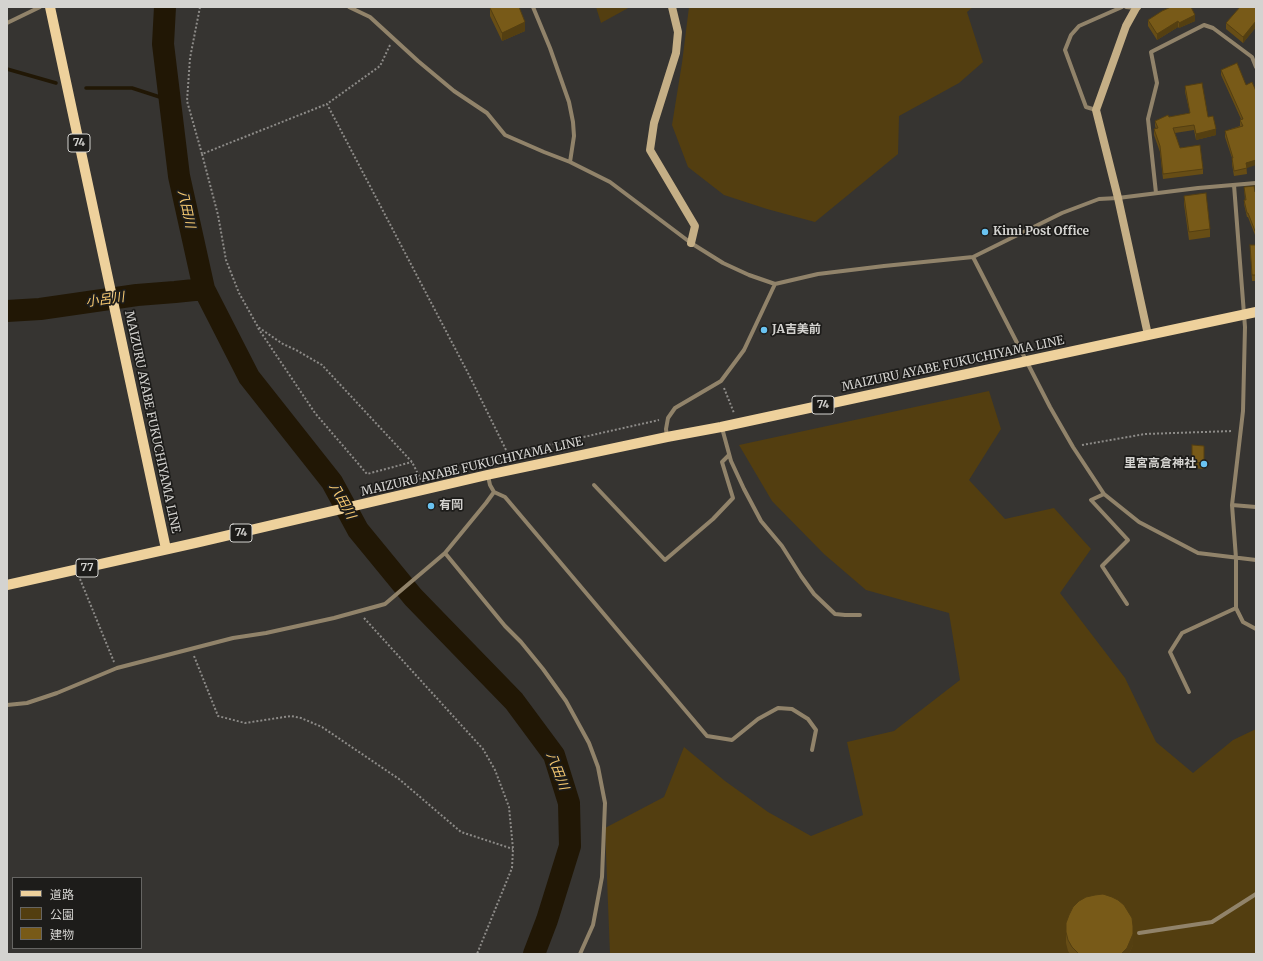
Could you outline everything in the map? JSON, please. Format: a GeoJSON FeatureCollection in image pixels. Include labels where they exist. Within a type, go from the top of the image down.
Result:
{"type":"FeatureCollection","features":[{"type":"Feature","properties":{"kind":"main road","name":"MAIZURU AYABE FUKUCHIYAMA LINE"},"geometry":{"type":"LineString","coordinates":[[50,7],[166,549],[487,475],[722,427],[1256,312]]}},
{"type":"Feature","properties":{"kind":"main road","name":"77"},"geometry":{"type":"LineString","coordinates":[[7,585],[166,549]]}},
{"type":"Feature","properties":{"kind":"street"},"geometry":{"type":"LineString","coordinates":[[7,23],[40,7]]}},
{"type":"Feature","properties":{"kind":"street"},"geometry":{"type":"LineString","coordinates":[[349,7],[370,17],[454,91],[487,113],[505,135],[570,162],[610,182],[691,243],[723,263],[749,275],[775,284],[818,274],[974,257],[1062,213],[1099,199],[1256,183]]}},
{"type":"Feature","properties":{"kind":"street"},"geometry":{"type":"LineString","coordinates":[[533,7],[550,48],[573,122],[574,136],[570,162]]}},
{"type":"Feature","properties":{"kind":"street"},"geometry":{"type":"LineString","coordinates":[[672,7],[678,32],[676,53],[654,123],[650,150],[695,226],[691,243]]}},
{"type":"Feature","properties":{"kind":"street"},"geometry":{"type":"LineString","coordinates":[[1096,110],[1086,107],[1065,50],[1071,35],[1079,26],[1122,7]]}},
{"type":"Feature","properties":{"kind":"street"},"geometry":{"type":"LineString","coordinates":[[1126,7],[1136,7],[1126,26],[1096,110],[1118,198],[1148,335]]}},
{"type":"Feature","properties":{"kind":"street"},"geometry":{"type":"LineString","coordinates":[[1156,193],[1148,119],[1157,83],[1151,52],[1204,25],[1213,28],[1252,57],[1256,67]]}},
{"type":"Feature","properties":{"kind":"street"},"geometry":{"type":"LineString","coordinates":[[1234,185],[1245,327],[1243,411],[1232,505],[1236,558],[1236,608],[1243,622],[1256,629]]}},
{"type":"Feature","properties":{"kind":"street"},"geometry":{"type":"LineString","coordinates":[[974,257],[1050,407],[1073,447],[1104,494],[1140,522],[1198,553],[1256,560]]}},
{"type":"Feature","properties":{"kind":"street"},"geometry":{"type":"LineString","coordinates":[[668,437],[666,429],[668,418],[675,408],[721,382],[744,350],[775,284]]}},
{"type":"Feature","properties":{"kind":"street"},"geometry":{"type":"LineString","coordinates":[[722,427],[729,455],[744,489],[761,521],[782,546],[800,576],[814,594],[835,614],[845,616],[860,615]]}},
{"type":"Feature","properties":{"kind":"street"},"geometry":{"type":"LineString","coordinates":[[594,484],[665,560],[713,519],[733,498],[722,462],[729,455]]}},
{"type":"Feature","properties":{"kind":"street"},"geometry":{"type":"LineString","coordinates":[[487,475],[494,492],[505,497],[707,736],[732,740],[758,719],[778,708],[792,709],[808,720],[816,730],[812,750]]}},
{"type":"Feature","properties":{"kind":"street"},"geometry":{"type":"LineString","coordinates":[[7,705],[27,703],[57,693],[116,668],[233,638],[266,633],[358,612],[385,604],[445,553],[494,492]]}},
{"type":"Feature","properties":{"kind":"street"},"geometry":{"type":"LineString","coordinates":[[1104,494],[1092,500],[1128,540],[1102,566],[1127,604]]}},
{"type":"Feature","properties":{"kind":"street"},"geometry":{"type":"LineString","coordinates":[[1232,505],[1256,507]]}},
{"type":"Feature","properties":{"kind":"street"},"geometry":{"type":"LineString","coordinates":[[445,553],[505,626],[521,642],[566,701],[589,743],[598,767],[605,802],[602,877],[593,925],[580,954]]}},
{"type":"Feature","properties":{"kind":"street"},"geometry":{"type":"LineString","coordinates":[[1189,692],[1170,652],[1182,633],[1236,608]]}},
{"type":"Feature","properties":{"kind":"street"},"geometry":{"type":"LineString","coordinates":[[1139,933],[1212,922],[1256,894]]}},
{"type":"Feature","properties":{"kind":"path"},"geometry":{"type":"LineString","coordinates":[[200,7],[190,58],[187,101],[218,215],[226,260],[239,293],[258,327],[315,413],[367,474],[412,462]]}},
{"type":"Feature","properties":{"kind":"path"},"geometry":{"type":"LineString","coordinates":[[202,154],[327,104],[380,66],[394,38]]}},
{"type":"Feature","properties":{"kind":"path"},"geometry":{"type":"LineString","coordinates":[[327,104],[466,369],[508,454],[668,418]]}},
{"type":"Feature","properties":{"kind":"path"},"geometry":{"type":"LineString","coordinates":[[258,327],[283,344],[322,365],[412,462],[426,490]]}},
{"type":"Feature","properties":{"kind":"path"},"geometry":{"type":"LineString","coordinates":[[721,382],[734,413]]}},
{"type":"Feature","properties":{"kind":"path"},"geometry":{"type":"LineString","coordinates":[[1073,447],[1145,434],[1240,431]]}},
{"type":"Feature","properties":{"kind":"path"},"geometry":{"type":"LineString","coordinates":[[76,570],[116,668]]}},
{"type":"Feature","properties":{"kind":"path"},"geometry":{"type":"LineString","coordinates":[[358,612],[483,749],[495,770],[509,807],[513,849],[512,868],[477,954]]}},
{"type":"Feature","properties":{"kind":"path"},"geometry":{"type":"LineString","coordinates":[[190,649],[218,716],[245,723],[291,716],[301,718],[322,727],[399,779],[461,832],[513,849]]}},
{"type":"Feature","properties":{"kind":"green space"},"geometry":{"type":"Polygon","coordinates":[[[596,7],[630,7],[601,23],[596,7]]]}},
{"type":"Feature","properties":{"kind":"green space"},"geometry":{"type":"Polygon","coordinates":[[[689,7],[973,7],[967,12],[983,62],[959,83],[899,116],[898,154],[815,222],[724,195],[688,167],[672,125],[689,7]]]}},
{"type":"Feature","properties":{"kind":"green space"},"geometry":{"type":"Polygon","coordinates":[[[989,391],[1001,429],[969,480],[1005,519],[1054,508],[1091,549],[1060,593],[1125,678],[1156,742],[1193,773],[1233,740],[1256,729],[1256,954],[610,954],[605,828],[664,797],[684,747],[725,781],[768,812],[811,836],[863,815],[847,742],[894,731],[960,680],[949,613],[866,590],[824,554],[772,501],[739,445],[989,391]]]}},
{"type":"Feature","properties":{"kind":"building"},"geometry":{"type":"Polygon","coordinates":[[[519,7],[525,22],[502,33],[490,8],[519,7]]]}},
{"type":"Feature","properties":{"kind":"building"},"geometry":{"type":"Polygon","coordinates":[[[1171,7],[1191,7],[1195,15],[1179,23],[1178,21],[1157,34],[1148,20],[1171,7]]]}},
{"type":"Feature","properties":{"kind":"building"},"geometry":{"type":"Polygon","coordinates":[[[1240,7],[1256,7],[1256,21],[1243,37],[1226,23],[1240,7]]]}},
{"type":"Feature","properties":{"kind":"building"},"geometry":{"type":"Polygon","coordinates":[[[1237,63],[1246,85],[1252,82],[1256,91],[1256,160],[1246,163],[1247,168],[1234,171],[1233,158],[1225,131],[1243,126],[1240,120],[1243,119],[1221,70],[1237,63]]]}},
{"type":"Feature","properties":{"kind":"building"},"geometry":{"type":"Polygon","coordinates":[[[1202,83],[1208,117],[1213,116],[1216,129],[1196,134],[1194,125],[1173,128],[1180,148],[1200,145],[1203,169],[1163,174],[1160,146],[1154,129],[1158,128],[1155,121],[1168,115],[1169,117],[1190,113],[1185,86],[1202,83]]]}},
{"type":"Feature","properties":{"kind":"building"},"geometry":{"type":"Polygon","coordinates":[[[1254,186],[1255,192],[1256,191],[1255,231],[1247,213],[1244,200],[1246,200],[1244,187],[1254,186]]]}},
{"type":"Feature","properties":{"kind":"building"},"geometry":{"type":"Polygon","coordinates":[[[1206,193],[1210,229],[1189,232],[1184,196],[1206,193]]]}},
{"type":"Feature","properties":{"kind":"building"},"geometry":{"type":"Polygon","coordinates":[[[1250,245],[1256,245],[1256,275],[1252,275],[1250,245]]]}},
{"type":"Feature","properties":{"kind":"building"},"geometry":{"type":"Polygon","coordinates":[[[1192,445],[1204,446],[1204,463],[1192,462],[1192,445]]]}},
{"type":"Feature","properties":{"kind":"building"},"geometry":{"type":"Polygon","coordinates":[[[1103,894],[1118,900],[1124,905],[1132,918],[1133,934],[1127,948],[1121,954],[1079,954],[1068,940],[1066,923],[1069,915],[1073,907],[1079,901],[1086,897],[1103,894]]]}},
{"type":"Feature","properties":{"kind":"waterway","name":"八田川"},"geometry":{"type":"LineString","coordinates":[[165,7],[163,44],[179,176],[204,289],[249,377],[332,482],[358,530],[413,597],[514,701],[554,755],[569,803],[570,846],[547,920],[534,954]]}},
{"type":"Feature","properties":{"kind":"waterway"},"geometry":{"type":"LineString","coordinates":[[7,69],[56,83]]}},
{"type":"Feature","properties":{"kind":"waterway"},"geometry":{"type":"LineString","coordinates":[[86,88],[132,88],[169,100]]}},
{"type":"Feature","properties":{"kind":"waterway","name":"小呂川"},"geometry":{"type":"LineString","coordinates":[[7,311],[40,309],[137,295],[204,289]]}},
{"type":"Feature","properties":{"kind":"place","name":"Kimi Post Office"},"geometry":{"type":"Point","coordinates":[985,232]}},
{"type":"Feature","properties":{"kind":"place","name":"JA吉美前"},"geometry":{"type":"Point","coordinates":[764,330]}},
{"type":"Feature","properties":{"kind":"place","name":"里宮高倉神社"},"geometry":{"type":"Point","coordinates":[1204,464]}},
{"type":"Feature","properties":{"kind":"place","name":"有岡"},"geometry":{"type":"Point","coordinates":[431,506]}}]}
